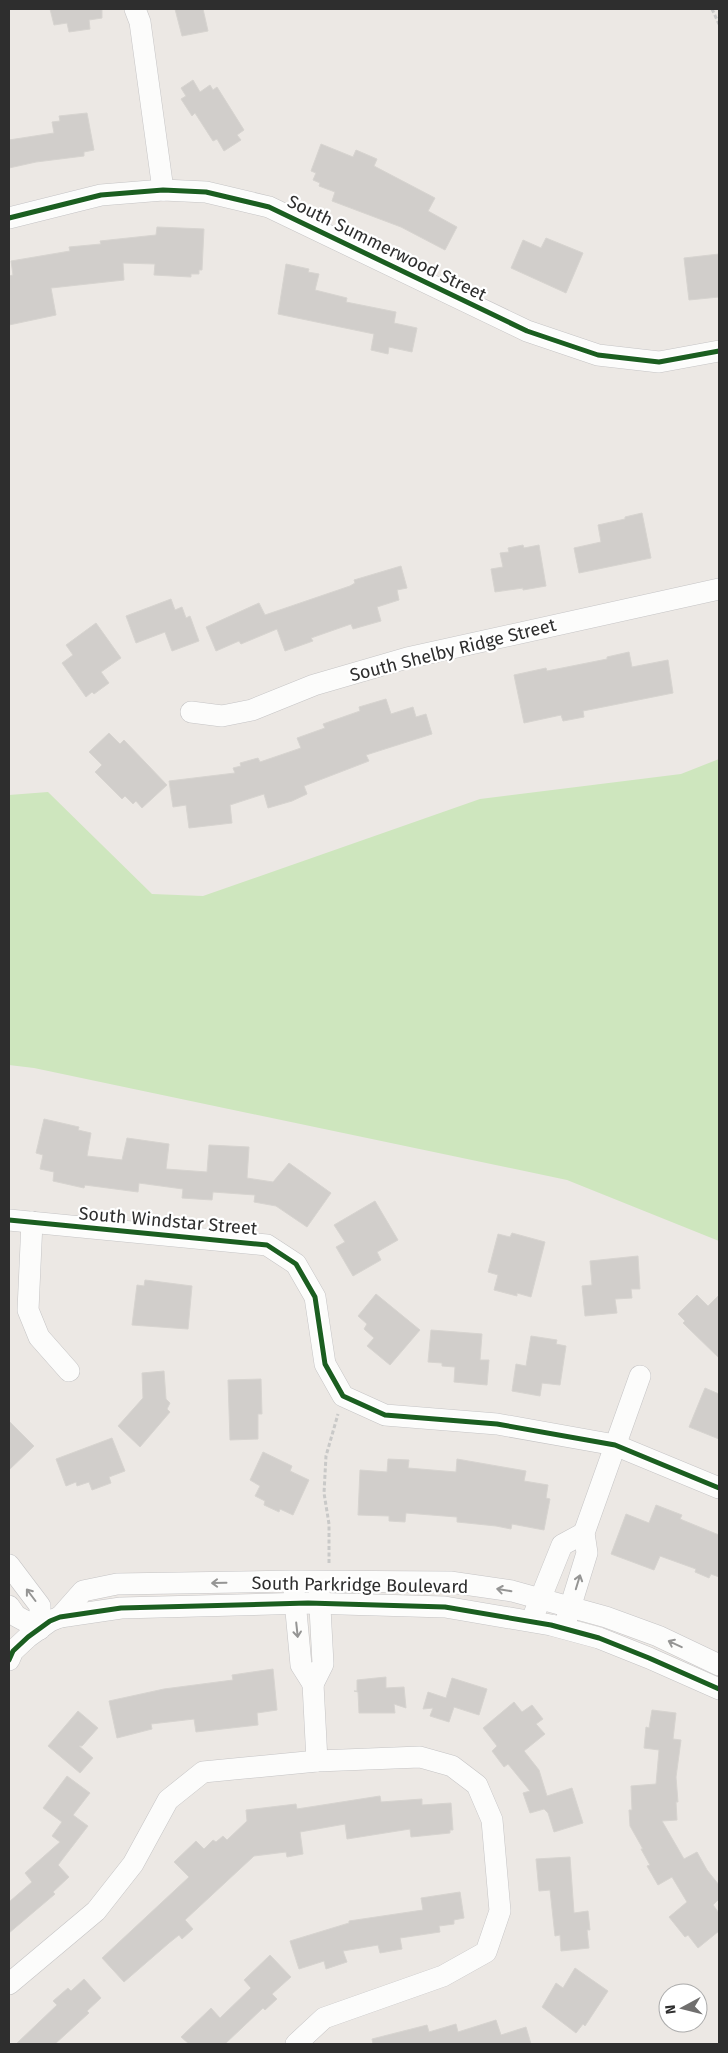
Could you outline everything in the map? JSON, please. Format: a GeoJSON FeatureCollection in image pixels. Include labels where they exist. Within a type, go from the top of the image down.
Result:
{"type":"FeatureCollection","features":[{"type":"Feature","properties":{"kind":"street"},"geometry":{"type":"LineString","coordinates":[[135,9],[140,22],[163,190]]}},
{"type":"Feature","properties":{"kind":"street","name":"South Summerwood Street"},"geometry":{"type":"LineString","coordinates":[[9,218],[101,195],[163,190],[206,192],[269,207],[527,331],[598,355],[659,362],[719,351]]}},
{"type":"Feature","properties":{"kind":"street","name":"South Shelby Ridge Street"},"geometry":{"type":"LineString","coordinates":[[191,712],[222,716],[252,710],[314,685],[408,658],[719,589]]}},
{"type":"Feature","properties":{"kind":"street","name":"South Windstar Street"},"geometry":{"type":"LineString","coordinates":[[9,1220],[267,1245],[296,1264],[315,1297],[325,1364],[343,1396]]}},
{"type":"Feature","properties":{"kind":"street"},"geometry":{"type":"LineString","coordinates":[[32,1222],[28,1310],[39,1337],[69,1371]]}},
{"type":"Feature","properties":{"kind":"street"},"geometry":{"type":"LineString","coordinates":[[563,1628],[587,1553],[584,1533],[640,1376]]}},
{"type":"Feature","properties":{"kind":"street"},"geometry":{"type":"LineString","coordinates":[[343,1396],[385,1415],[497,1424],[615,1445],[719,1488]]}},
{"type":"Feature","properties":{"kind":"street"},"geometry":{"type":"LineString","coordinates":[[532,1621],[562,1545],[584,1533]]}},
{"type":"Feature","properties":{"kind":"street"},"geometry":{"type":"LineString","coordinates":[[9,1565],[40,1606],[40,1629],[16,1616],[9,1606]]}},
{"type":"Feature","properties":{"kind":"street"},"geometry":{"type":"LineString","coordinates":[[293,1581],[301,1665],[313,1684],[318,1761]]}},
{"type":"Feature","properties":{"kind":"street"},"geometry":{"type":"LineString","coordinates":[[313,1684],[323,1664],[320,1604],[323,1581]]}},
{"type":"Feature","properties":{"kind":"street","name":"South Parkridge Boulevard"},"geometry":{"type":"LineString","coordinates":[[9,1660],[13,1651],[28,1637],[60,1617],[83,1591],[118,1584],[323,1581],[450,1582],[512,1591],[606,1617],[658,1636],[719,1665]]}},
{"type":"Feature","properties":{"kind":"street","name":"South Parkridge Boulevard"},"geometry":{"type":"LineString","coordinates":[[60,1617],[121,1608],[295,1604],[445,1607],[563,1628],[624,1648],[719,1689]]}},
{"type":"Feature","properties":{"kind":"street"},"geometry":{"type":"LineString","coordinates":[[9,1984],[96,1911],[133,1864],[168,1800],[203,1772],[318,1761],[420,1757],[452,1766],[477,1785],[492,1820],[500,1911],[486,1952],[443,1976],[324,2018],[296,2044]]}},
{"type":"Feature","properties":{"kind":"path"},"geometry":{"type":"LineString","coordinates":[[712,9],[719,24]]}},
{"type":"Feature","properties":{"kind":"path"},"geometry":{"type":"LineString","coordinates":[[323,1581],[329,1524],[324,1493],[326,1456],[343,1396]]}},
{"type":"Feature","properties":{"kind":"green space"},"geometry":{"type":"Polygon","coordinates":[[[719,759],[719,1241],[567,1180],[34,1068],[9,1065],[9,795],[48,792],[152,894],[203,896],[480,799],[681,774],[719,759]]]}},
{"type":"Feature","properties":{"kind":"building"},"geometry":{"type":"Polygon","coordinates":[[[50,9],[102,9],[102,18],[89,20],[90,29],[69,32],[67,23],[54,25],[50,9]]]}},
{"type":"Feature","properties":{"kind":"building"},"geometry":{"type":"Polygon","coordinates":[[[175,9],[203,9],[208,31],[182,36],[175,9]]]}},
{"type":"Feature","properties":{"kind":"building"},"geometry":{"type":"Polygon","coordinates":[[[193,80],[200,92],[210,85],[213,90],[217,87],[244,130],[237,135],[241,140],[224,151],[217,139],[213,141],[195,113],[192,116],[181,99],[186,96],[181,88],[193,80]]]}},
{"type":"Feature","properties":{"kind":"building"},"geometry":{"type":"Polygon","coordinates":[[[87,113],[94,150],[84,152],[84,156],[36,162],[9,168],[9,140],[54,133],[52,122],[60,121],[59,116],[87,113]]]}},
{"type":"Feature","properties":{"kind":"building"},"geometry":{"type":"Polygon","coordinates":[[[321,144],[353,157],[356,150],[377,159],[374,166],[435,198],[428,211],[457,227],[445,250],[401,227],[332,201],[335,192],[319,186],[320,183],[313,180],[316,173],[311,171],[321,144]]]}},
{"type":"Feature","properties":{"kind":"building"},"geometry":{"type":"Polygon","coordinates":[[[157,227],[204,229],[202,270],[199,270],[199,274],[191,274],[191,277],[154,275],[155,264],[123,263],[124,280],[51,288],[56,315],[9,325],[9,276],[13,275],[11,261],[70,251],[69,247],[101,244],[100,241],[156,235],[157,227]]]}},
{"type":"Feature","properties":{"kind":"building"},"geometry":{"type":"Polygon","coordinates":[[[546,238],[583,253],[566,293],[511,268],[523,240],[541,248],[546,238]]]}},
{"type":"Feature","properties":{"kind":"building"},"geometry":{"type":"Polygon","coordinates":[[[719,254],[719,297],[689,300],[684,258],[719,254]]]}},
{"type":"Feature","properties":{"kind":"building"},"geometry":{"type":"Polygon","coordinates":[[[286,264],[309,269],[308,272],[319,274],[315,290],[347,298],[346,302],[396,312],[394,323],[417,328],[412,352],[389,347],[388,354],[371,350],[374,334],[278,314],[286,264]]]}},
{"type":"Feature","properties":{"kind":"building"},"geometry":{"type":"Polygon","coordinates":[[[642,513],[651,558],[579,573],[574,548],[601,542],[598,525],[642,513]]]}},
{"type":"Feature","properties":{"kind":"building"},"geometry":{"type":"Polygon","coordinates":[[[523,545],[524,548],[539,545],[546,586],[495,592],[491,569],[503,567],[500,553],[509,552],[508,548],[523,545]]]}},
{"type":"Feature","properties":{"kind":"building"},"geometry":{"type":"Polygon","coordinates":[[[401,566],[407,588],[397,590],[399,600],[377,607],[381,621],[353,629],[351,624],[311,638],[313,641],[285,651],[277,629],[241,644],[239,641],[216,651],[206,627],[259,603],[265,615],[350,586],[355,583],[354,580],[401,566]]]}},
{"type":"Feature","properties":{"kind":"building"},"geometry":{"type":"Polygon","coordinates":[[[171,599],[175,610],[182,607],[186,618],[190,616],[199,641],[172,651],[165,632],[136,643],[126,616],[171,599]]]}},
{"type":"Feature","properties":{"kind":"building"},"geometry":{"type":"Polygon","coordinates":[[[96,623],[121,658],[101,672],[109,683],[94,694],[92,692],[86,697],[62,663],[73,655],[66,645],[96,623]]]}},
{"type":"Feature","properties":{"kind":"building"},"geometry":{"type":"Polygon","coordinates":[[[629,652],[632,667],[668,660],[673,693],[583,711],[584,717],[563,721],[561,715],[524,723],[514,675],[546,668],[547,671],[607,659],[607,657],[629,652]]]}},
{"type":"Feature","properties":{"kind":"building"},"geometry":{"type":"Polygon","coordinates":[[[386,699],[391,714],[413,707],[416,717],[426,714],[432,734],[366,755],[369,761],[304,786],[307,794],[292,801],[268,808],[264,794],[230,805],[232,823],[189,828],[186,805],[173,807],[169,781],[235,773],[233,768],[241,766],[240,763],[258,758],[260,762],[301,748],[297,738],[325,728],[323,724],[360,711],[359,707],[386,699]]]}},
{"type":"Feature","properties":{"kind":"building"},"geometry":{"type":"Polygon","coordinates":[[[109,733],[120,744],[124,740],[167,785],[142,808],[136,801],[133,804],[125,796],[122,799],[95,772],[102,765],[89,752],[109,733]]]}},
{"type":"Feature","properties":{"kind":"building"},"geometry":{"type":"Polygon","coordinates":[[[44,1119],[79,1127],[78,1130],[91,1133],[87,1156],[122,1160],[127,1138],[169,1144],[166,1169],[207,1172],[209,1145],[249,1147],[247,1178],[273,1182],[289,1163],[331,1193],[307,1227],[276,1206],[254,1202],[255,1195],[213,1192],[212,1200],[182,1198],[183,1189],[139,1183],[138,1192],[85,1185],[84,1188],[53,1181],[54,1172],[40,1169],[43,1155],[36,1153],[44,1119]]]}},
{"type":"Feature","properties":{"kind":"building"},"geometry":{"type":"Polygon","coordinates":[[[375,1201],[398,1240],[377,1252],[381,1260],[353,1276],[336,1247],[345,1242],[334,1225],[375,1201]]]}},
{"type":"Feature","properties":{"kind":"building"},"geometry":{"type":"Polygon","coordinates":[[[512,1233],[545,1242],[531,1297],[517,1293],[517,1296],[494,1290],[498,1275],[488,1272],[498,1234],[510,1237],[512,1233]]]}},
{"type":"Feature","properties":{"kind":"building"},"geometry":{"type":"Polygon","coordinates":[[[638,1256],[640,1289],[631,1289],[632,1298],[615,1299],[617,1313],[585,1316],[582,1286],[592,1285],[590,1261],[638,1256]]]}},
{"type":"Feature","properties":{"kind":"building"},"geometry":{"type":"Polygon","coordinates":[[[145,1280],[192,1286],[188,1329],[132,1325],[137,1285],[144,1286],[145,1280]]]}},
{"type":"Feature","properties":{"kind":"building"},"geometry":{"type":"Polygon","coordinates":[[[376,1294],[420,1330],[390,1365],[367,1346],[374,1338],[364,1329],[367,1324],[358,1316],[376,1294]]]}},
{"type":"Feature","properties":{"kind":"building"},"geometry":{"type":"Polygon","coordinates":[[[697,1295],[708,1306],[719,1295],[719,1358],[683,1323],[685,1321],[678,1314],[697,1295]]]}},
{"type":"Feature","properties":{"kind":"building"},"geometry":{"type":"Polygon","coordinates":[[[431,1330],[482,1334],[480,1360],[489,1360],[487,1385],[454,1382],[455,1367],[442,1366],[442,1363],[428,1362],[431,1330]]]}},
{"type":"Feature","properties":{"kind":"building"},"geometry":{"type":"Polygon","coordinates":[[[531,1336],[557,1340],[556,1344],[566,1346],[560,1385],[542,1383],[540,1396],[512,1391],[516,1364],[526,1366],[531,1336]]]}},
{"type":"Feature","properties":{"kind":"building"},"geometry":{"type":"Polygon","coordinates":[[[164,1371],[166,1399],[170,1403],[167,1409],[170,1412],[140,1447],[118,1426],[143,1398],[142,1373],[164,1371]]]}},
{"type":"Feature","properties":{"kind":"building"},"geometry":{"type":"Polygon","coordinates":[[[261,1379],[262,1414],[258,1414],[258,1439],[230,1440],[228,1380],[261,1379]]]}},
{"type":"Feature","properties":{"kind":"building"},"geometry":{"type":"Polygon","coordinates":[[[705,1388],[719,1394],[719,1439],[689,1427],[705,1388]]]}},
{"type":"Feature","properties":{"kind":"building"},"geometry":{"type":"Polygon","coordinates":[[[9,1421],[34,1446],[9,1470],[9,1421]]]}},
{"type":"Feature","properties":{"kind":"building"},"geometry":{"type":"Polygon","coordinates":[[[112,1438],[125,1471],[109,1477],[111,1483],[92,1490],[89,1482],[77,1486],[76,1482],[66,1486],[56,1459],[112,1438]]]}},
{"type":"Feature","properties":{"kind":"building"},"geometry":{"type":"Polygon","coordinates":[[[263,1452],[292,1466],[290,1471],[309,1480],[293,1515],[280,1509],[279,1512],[264,1505],[265,1501],[255,1496],[260,1486],[250,1480],[263,1452]]]}},
{"type":"Feature","properties":{"kind":"building"},"geometry":{"type":"Polygon","coordinates":[[[388,1459],[409,1460],[408,1468],[456,1472],[457,1459],[526,1471],[524,1481],[548,1485],[546,1498],[550,1499],[544,1530],[512,1524],[511,1529],[457,1522],[457,1517],[406,1513],[405,1522],[389,1521],[389,1516],[358,1515],[360,1470],[387,1472],[388,1459]]]}},
{"type":"Feature","properties":{"kind":"building"},"geometry":{"type":"Polygon","coordinates":[[[656,1505],[682,1515],[680,1519],[719,1535],[719,1577],[711,1574],[709,1578],[695,1572],[696,1569],[660,1556],[654,1570],[611,1554],[626,1514],[649,1523],[656,1505]]]}},
{"type":"Feature","properties":{"kind":"building"},"geometry":{"type":"Polygon","coordinates":[[[273,1669],[277,1710],[257,1713],[258,1725],[196,1732],[194,1719],[151,1724],[152,1729],[117,1738],[109,1701],[164,1689],[233,1680],[232,1675],[273,1669]]]}},
{"type":"Feature","properties":{"kind":"building"},"geometry":{"type":"Polygon","coordinates":[[[386,1677],[386,1688],[404,1687],[406,1708],[394,1704],[395,1713],[359,1713],[358,1692],[354,1691],[357,1691],[357,1680],[386,1677]]]}},
{"type":"Feature","properties":{"kind":"building"},"geometry":{"type":"Polygon","coordinates":[[[452,1678],[487,1689],[479,1715],[454,1707],[449,1722],[430,1716],[433,1708],[423,1709],[428,1692],[446,1698],[452,1678]]]}},
{"type":"Feature","properties":{"kind":"building"},"geometry":{"type":"Polygon","coordinates":[[[514,1702],[522,1712],[532,1705],[543,1719],[536,1724],[545,1734],[524,1751],[539,1770],[547,1796],[572,1788],[583,1823],[554,1832],[548,1813],[544,1809],[530,1813],[523,1793],[530,1791],[508,1764],[504,1767],[492,1751],[497,1746],[483,1728],[514,1702]]]}},
{"type":"Feature","properties":{"kind":"building"},"geometry":{"type":"Polygon","coordinates":[[[652,1710],[676,1713],[673,1739],[681,1740],[676,1777],[677,1820],[662,1821],[684,1859],[697,1852],[707,1870],[719,1885],[719,1899],[713,1905],[719,1913],[719,1931],[698,1948],[688,1935],[685,1937],[669,1917],[687,1902],[672,1877],[658,1885],[647,1866],[650,1865],[641,1849],[643,1849],[630,1826],[629,1810],[632,1810],[631,1786],[656,1784],[659,1750],[644,1748],[646,1727],[649,1728],[652,1710]]]}},
{"type":"Feature","properties":{"kind":"building"},"geometry":{"type":"Polygon","coordinates":[[[78,1711],[98,1728],[82,1746],[79,1746],[93,1758],[80,1773],[48,1746],[78,1711]]]}},
{"type":"Feature","properties":{"kind":"building"},"geometry":{"type":"Polygon","coordinates":[[[67,1776],[90,1793],[73,1815],[88,1826],[58,1865],[69,1877],[53,1892],[55,1894],[9,1933],[9,1902],[32,1882],[25,1873],[60,1842],[52,1836],[62,1822],[43,1808],[67,1776]]]}},
{"type":"Feature","properties":{"kind":"building"},"geometry":{"type":"Polygon","coordinates":[[[380,1796],[381,1802],[422,1799],[422,1805],[451,1803],[453,1830],[450,1830],[450,1833],[411,1837],[410,1829],[347,1839],[345,1824],[300,1832],[303,1854],[287,1857],[286,1852],[254,1856],[185,1920],[193,1929],[182,1939],[179,1935],[124,1982],[102,1958],[189,1877],[174,1862],[196,1841],[204,1849],[213,1840],[216,1842],[223,1836],[227,1840],[247,1821],[246,1810],[296,1804],[297,1809],[380,1796]]]}},
{"type":"Feature","properties":{"kind":"building"},"geometry":{"type":"Polygon","coordinates":[[[570,1857],[574,1913],[588,1911],[590,1930],[587,1930],[589,1948],[561,1951],[560,1935],[555,1936],[550,1890],[539,1891],[536,1859],[570,1857]]]}},
{"type":"Feature","properties":{"kind":"building"},"geometry":{"type":"Polygon","coordinates":[[[460,1892],[464,1918],[454,1920],[454,1924],[439,1926],[440,1932],[400,1938],[402,1949],[380,1953],[378,1945],[343,1951],[347,1962],[326,1969],[324,1961],[299,1969],[290,1941],[349,1923],[349,1921],[423,1910],[421,1898],[460,1892]]]}},
{"type":"Feature","properties":{"kind":"building"},"geometry":{"type":"Polygon","coordinates":[[[270,1955],[291,1977],[272,1994],[277,1999],[265,2010],[263,2008],[225,2044],[189,2044],[181,2037],[211,2008],[220,2018],[251,1988],[244,1980],[270,1955]]]}},
{"type":"Feature","properties":{"kind":"building"},"geometry":{"type":"Polygon","coordinates":[[[575,1968],[608,1991],[585,2026],[583,2024],[576,2033],[542,2007],[556,1983],[563,1988],[575,1968]]]}},
{"type":"Feature","properties":{"kind":"building"},"geometry":{"type":"Polygon","coordinates":[[[84,1979],[101,1998],[87,2011],[89,2013],[55,2044],[16,2044],[57,2005],[53,2001],[68,1988],[71,1991],[84,1979]]]}},
{"type":"Feature","properties":{"kind":"building"},"geometry":{"type":"Polygon","coordinates":[[[496,2020],[501,2035],[526,2027],[531,2044],[373,2044],[372,2039],[427,2025],[429,2032],[456,2024],[458,2032],[496,2020]]]}},
{"type":"Feature","properties":{"kind":"cycle path"},"geometry":{"type":"LineString","coordinates":[[9,218],[101,195],[163,190],[206,192],[269,207],[527,331],[598,355],[659,362],[719,351]]}},
{"type":"Feature","properties":{"kind":"cycle path"},"geometry":{"type":"LineString","coordinates":[[9,1220],[267,1245],[296,1264],[315,1297],[325,1364],[343,1396],[385,1415],[497,1424],[615,1445],[719,1488]]}},
{"type":"Feature","properties":{"kind":"cycle path"},"geometry":{"type":"LineString","coordinates":[[9,1660],[13,1651],[50,1621],[60,1617],[121,1608],[308,1603],[445,1607],[551,1625],[599,1638],[719,1689]]}}]}
